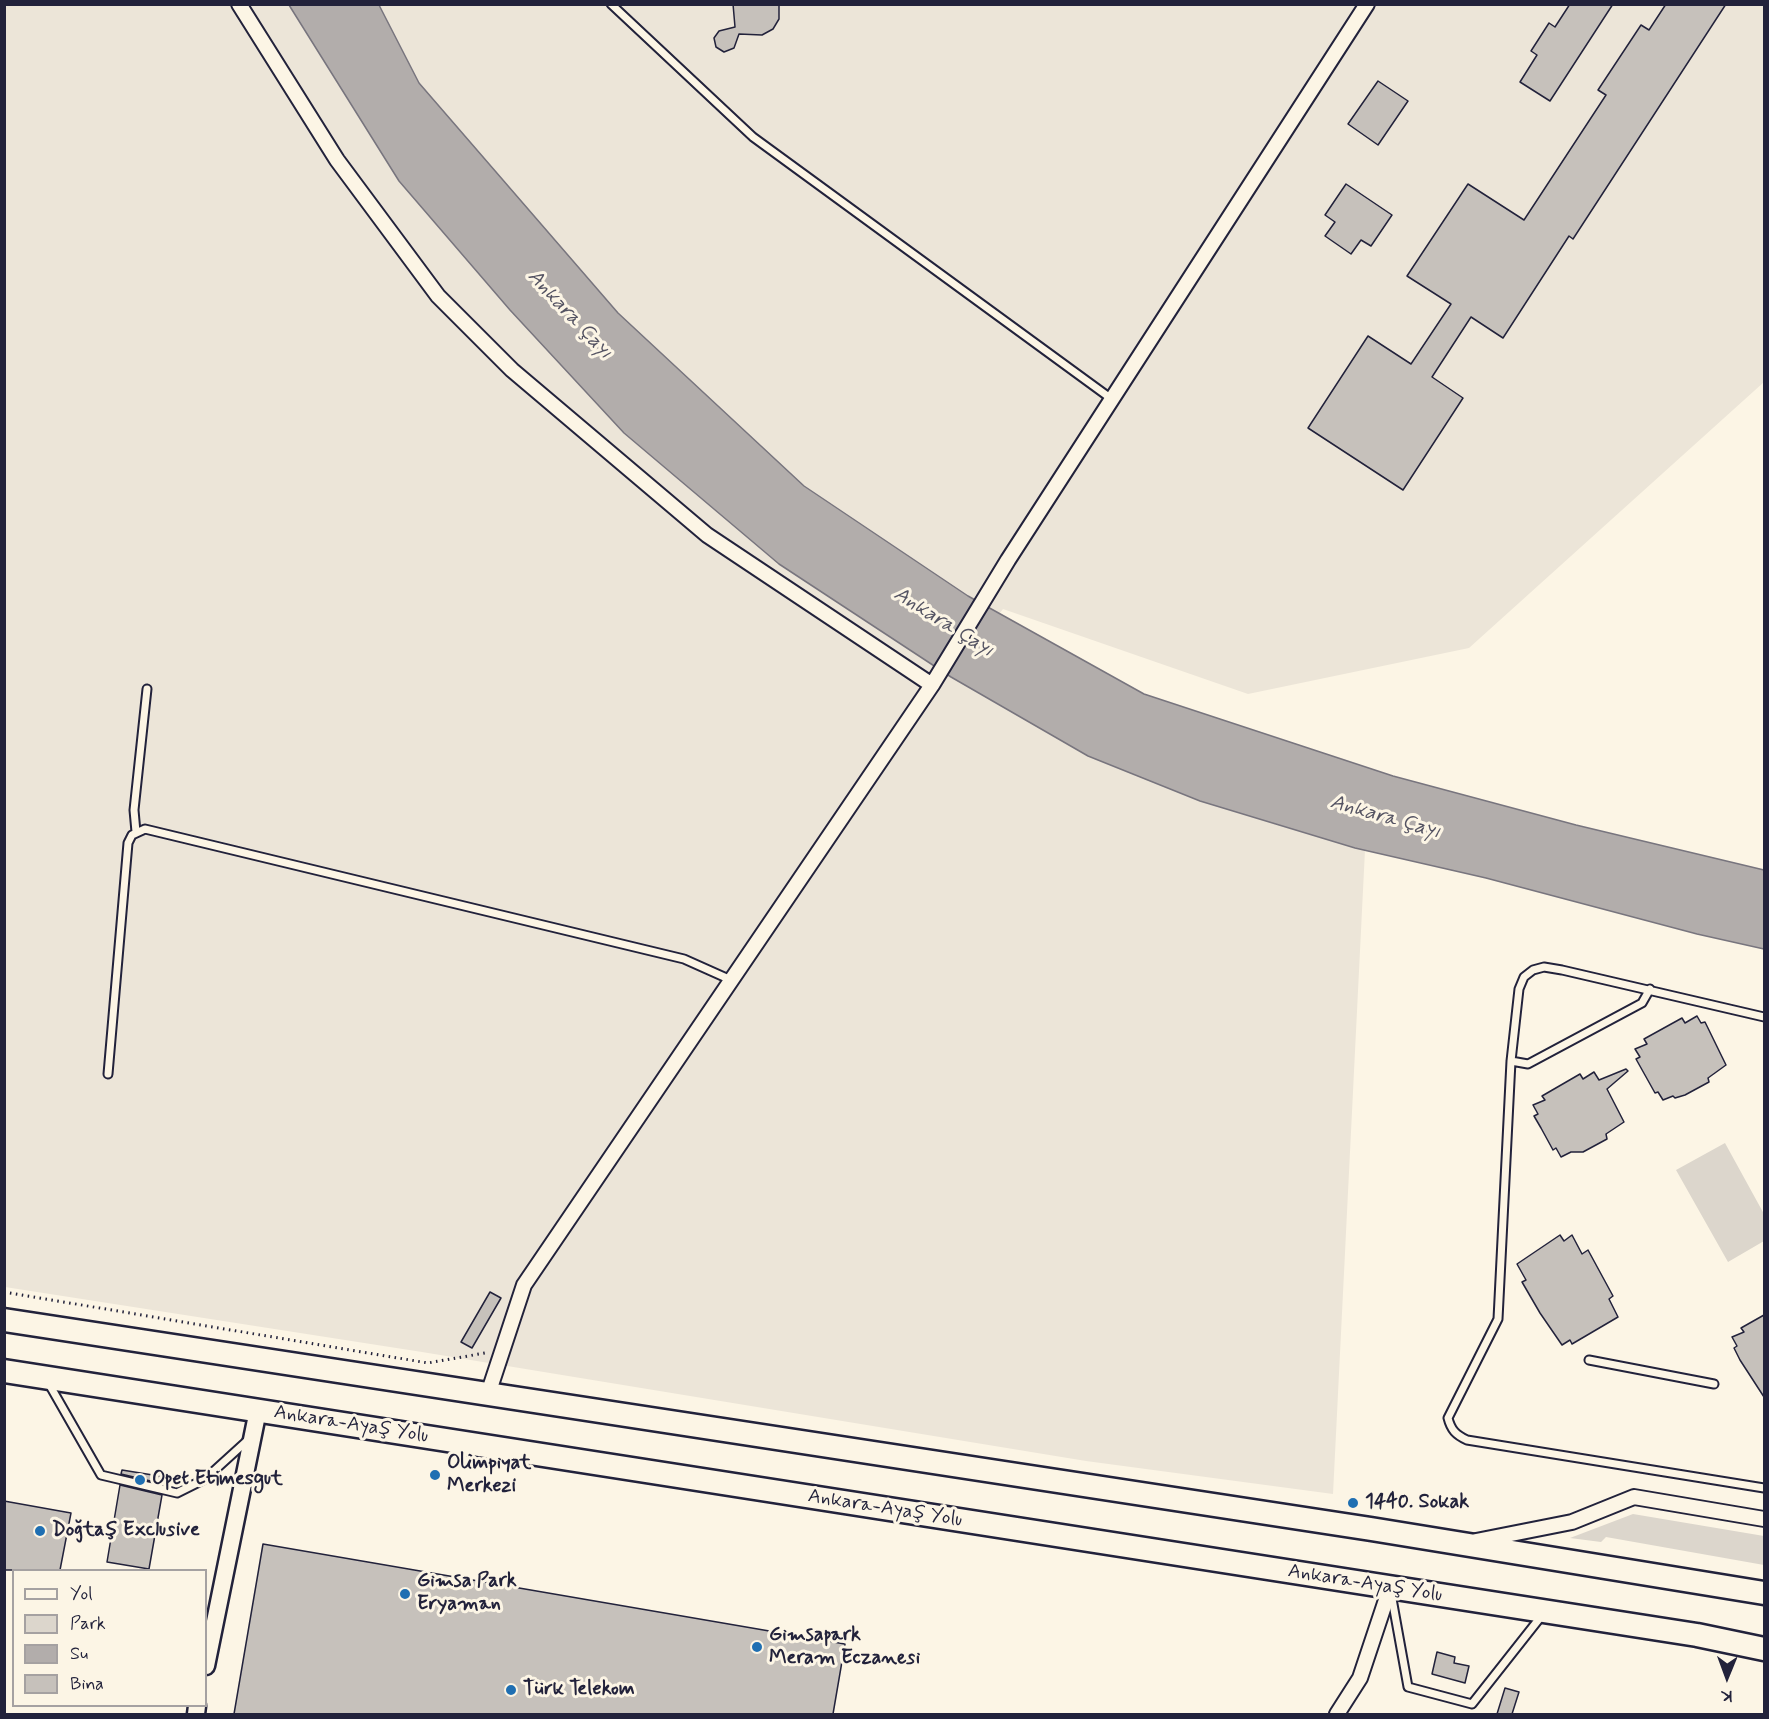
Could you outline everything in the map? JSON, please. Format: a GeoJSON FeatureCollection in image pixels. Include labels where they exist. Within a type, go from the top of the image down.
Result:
{"type":"FeatureCollection","features":[{"type":"Feature","properties":{"kind":"highway"},"geometry":{"type":"LineString","coordinates":[[4,1320],[1463,1543],[1764,1593]]}},
{"type":"Feature","properties":{"kind":"highway","name":"Ankara-Ayaş Yolu"},"geometry":{"type":"LineString","coordinates":[[4,1371],[1545,1612],[1764,1649]]}},
{"type":"Feature","properties":{"kind":"street"},"geometry":{"type":"LineString","coordinates":[[239,4],[337,160],[432,287],[512,370],[707,535],[932,685]]}},
{"type":"Feature","properties":{"kind":"street"},"geometry":{"type":"LineString","coordinates":[[488,1394],[524,1285],[932,685],[1008,560],[1367,4]]}},
{"type":"Feature","properties":{"kind":"street"},"geometry":{"type":"LineString","coordinates":[[207,1661],[258,1410]]}},
{"type":"Feature","properties":{"kind":"street"},"geometry":{"type":"LineString","coordinates":[[1463,1543],[1572,1522],[1634,1497],[1764,1519]]}},
{"type":"Feature","properties":{"kind":"street"},"geometry":{"type":"LineString","coordinates":[[1337,1714],[1360,1678],[1390,1588]]}},
{"type":"Feature","properties":{"kind":"lane"},"geometry":{"type":"LineString","coordinates":[[611,4],[753,137],[1113,400]]}},
{"type":"Feature","properties":{"kind":"lane"},"geometry":{"type":"LineString","coordinates":[[136,832],[134,810],[147,688]]}},
{"type":"Feature","properties":{"kind":"lane"},"geometry":{"type":"LineString","coordinates":[[108,1074],[128,843],[136,832],[149,829],[662,954],[710,969],[731,980]]}},
{"type":"Feature","properties":{"kind":"lane"},"geometry":{"type":"LineString","coordinates":[[1764,1017],[1553,968],[1533,970],[1524,977],[1519,989],[1511,1061],[1498,1319],[1448,1418],[1450,1427],[1456,1435],[1467,1440],[1764,1488]]}},
{"type":"Feature","properties":{"kind":"lane"},"geometry":{"type":"LineString","coordinates":[[1511,1061],[1528,1064],[1642,1003],[1650,989]]}},
{"type":"Feature","properties":{"kind":"lane"},"geometry":{"type":"LineString","coordinates":[[1589,1360],[1714,1384]]}},
{"type":"Feature","properties":{"kind":"lane"},"geometry":{"type":"LineString","coordinates":[[45,1377],[101,1475],[177,1493],[206,1479],[253,1435]]}},
{"type":"Feature","properties":{"kind":"lane"},"geometry":{"type":"LineString","coordinates":[[1390,1588],[1408,1688],[1472,1704],[1545,1612]]}},
{"type":"Feature","properties":{"kind":"path"},"geometry":{"type":"LineString","coordinates":[[4,1292],[428,1363],[502,1350]]}},
{"type":"Feature","properties":{"kind":"shaded area"},"geometry":{"type":"Polygon","coordinates":[[[4,5],[1764,5],[1764,382],[1469,648],[1248,694],[1003,609],[951,676],[1088,756],[1200,801],[1365,850],[1333,1494],[1086,1461],[422,1352],[5,1287],[4,5]]]}},
{"type":"Feature","properties":{"kind":"green space"},"geometry":{"type":"Polygon","coordinates":[[[1725,1143],[1764,1214],[1764,1241],[1728,1262],[1676,1170],[1725,1143]]]}},
{"type":"Feature","properties":{"kind":"green space"},"geometry":{"type":"Polygon","coordinates":[[[1633,1514],[1764,1536],[1764,1565],[1606,1537],[1601,1542],[1570,1538],[1633,1514]]]}},
{"type":"Feature","properties":{"kind":"water","name":"Ankara Çayı"},"geometry":{"type":"Polygon","coordinates":[[[289,5],[379,5],[419,83],[618,313],[804,486],[968,596],[1144,694],[1393,776],[1576,825],[1764,870],[1764,949],[1697,934],[1486,878],[1355,848],[1200,801],[1088,756],[951,677],[779,564],[624,433],[510,310],[399,181],[289,5]]]}},
{"type":"Feature","properties":{"kind":"building"},"geometry":{"type":"Polygon","coordinates":[[[733,4],[779,4],[779,19],[773,29],[762,35],[739,34],[734,48],[724,52],[716,47],[714,38],[719,31],[735,27],[733,4]]]}},
{"type":"Feature","properties":{"kind":"building"},"geometry":{"type":"Polygon","coordinates":[[[1570,4],[1613,4],[1550,101],[1520,82],[1537,55],[1531,51],[1549,23],[1555,27],[1570,4]]]}},
{"type":"Feature","properties":{"kind":"building"},"geometry":{"type":"Polygon","coordinates":[[[1666,4],[1726,4],[1573,239],[1569,236],[1503,338],[1471,317],[1432,377],[1463,398],[1403,490],[1308,428],[1368,336],[1411,364],[1451,304],[1407,276],[1468,184],[1524,220],[1606,95],[1598,90],[1641,25],[1649,30],[1666,4]]]}},
{"type":"Feature","properties":{"kind":"building"},"geometry":{"type":"Polygon","coordinates":[[[1378,81],[1408,101],[1378,145],[1348,124],[1378,81]]]}},
{"type":"Feature","properties":{"kind":"building"},"geometry":{"type":"Polygon","coordinates":[[[1346,184],[1392,215],[1371,246],[1361,240],[1351,254],[1325,236],[1335,222],[1325,215],[1346,184]]]}},
{"type":"Feature","properties":{"kind":"building"},"geometry":{"type":"Polygon","coordinates":[[[1697,1016],[1701,1023],[1705,1022],[1726,1065],[1708,1078],[1709,1082],[1685,1095],[1663,1100],[1658,1092],[1655,1093],[1636,1059],[1640,1057],[1635,1049],[1647,1044],[1644,1039],[1682,1018],[1685,1023],[1697,1016]]]}},
{"type":"Feature","properties":{"kind":"building"},"geometry":{"type":"Polygon","coordinates":[[[1626,1069],[1628,1071],[1607,1089],[1624,1122],[1606,1134],[1607,1139],[1583,1152],[1571,1152],[1561,1157],[1556,1148],[1553,1150],[1534,1116],[1538,1114],[1533,1105],[1545,1100],[1542,1096],[1580,1074],[1583,1079],[1594,1072],[1599,1080],[1626,1069]]]}},
{"type":"Feature","properties":{"kind":"building"},"geometry":{"type":"Polygon","coordinates":[[[1560,1235],[1564,1241],[1572,1235],[1582,1254],[1588,1250],[1613,1296],[1609,1299],[1618,1317],[1572,1344],[1570,1340],[1562,1345],[1522,1282],[1526,1280],[1517,1264],[1560,1235]]]}},
{"type":"Feature","properties":{"kind":"building"},"geometry":{"type":"Polygon","coordinates":[[[490,1292],[501,1298],[472,1348],[461,1342],[490,1292]]]}},
{"type":"Feature","properties":{"kind":"building"},"geometry":{"type":"Polygon","coordinates":[[[1764,1315],[1764,1397],[1740,1360],[1732,1337],[1744,1332],[1741,1328],[1764,1315]]]}},
{"type":"Feature","properties":{"kind":"building"},"geometry":{"type":"Polygon","coordinates":[[[122,1470],[165,1477],[163,1484],[121,1474],[122,1470]]]}},
{"type":"Feature","properties":{"kind":"building"},"geometry":{"type":"Polygon","coordinates":[[[120,1485],[162,1495],[149,1569],[107,1562],[120,1485]]]}},
{"type":"Feature","properties":{"kind":"building"},"geometry":{"type":"Polygon","coordinates":[[[4,1501],[71,1513],[60,1569],[4,1570],[4,1501]]]}},
{"type":"Feature","properties":{"kind":"building","name":"Gimsa Park Eryaman"},"geometry":{"type":"Polygon","coordinates":[[[263,1544],[845,1644],[833,1714],[234,1714],[263,1544]]]}},
{"type":"Feature","properties":{"kind":"building"},"geometry":{"type":"Polygon","coordinates":[[[1437,1652],[1455,1657],[1454,1663],[1469,1666],[1465,1683],[1432,1674],[1437,1652]]]}},
{"type":"Feature","properties":{"kind":"building"},"geometry":{"type":"Polygon","coordinates":[[[1505,1688],[1519,1692],[1512,1714],[1497,1714],[1505,1688]]]}},
{"type":"Feature","properties":{"kind":"place","name":"Olimpiyat Merkezi"},"geometry":{"type":"Point","coordinates":[435,1475]}},
{"type":"Feature","properties":{"kind":"place","name":"Opet Etimesgut"},"geometry":{"type":"Point","coordinates":[140,1480]}},
{"type":"Feature","properties":{"kind":"place","name":"1440. Sokak"},"geometry":{"type":"Point","coordinates":[1353,1503]}},
{"type":"Feature","properties":{"kind":"place","name":"Doğtaş Exclusive"},"geometry":{"type":"Point","coordinates":[40,1531]}},
{"type":"Feature","properties":{"kind":"place","name":"Gimsa Park Eryaman"},"geometry":{"type":"Point","coordinates":[405,1594]}},
{"type":"Feature","properties":{"kind":"place","name":"Gimsapark Meram Eczanesi"},"geometry":{"type":"Point","coordinates":[757,1647]}},
{"type":"Feature","properties":{"kind":"place","name":"Türk Telekom"},"geometry":{"type":"Point","coordinates":[511,1690]}}]}
